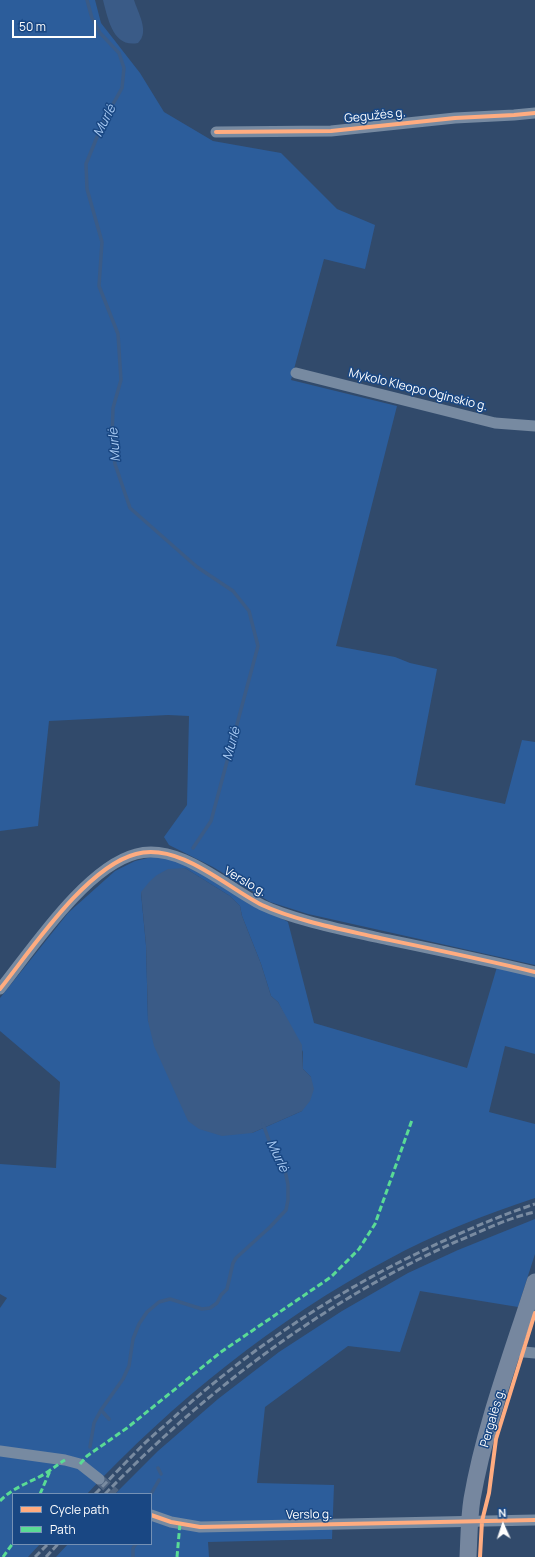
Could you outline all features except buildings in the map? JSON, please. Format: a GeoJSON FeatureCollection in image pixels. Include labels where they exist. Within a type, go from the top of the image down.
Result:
{"type":"FeatureCollection","features":[{"type":"Feature","properties":{"kind":"main road","name":"Pergalės g."},"geometry":{"type":"LineString","coordinates":[[468,1557],[470,1521],[475,1484],[492,1417],[535,1282]]}},
{"type":"Feature","properties":{"kind":"street","name":"Gegužės g."},"geometry":{"type":"LineString","coordinates":[[216,132],[331,131],[455,118],[535,113]]}},
{"type":"Feature","properties":{"kind":"street","name":"Mykolo Kleopo Oginskio g."},"geometry":{"type":"LineString","coordinates":[[296,373],[495,423],[535,426]]}},
{"type":"Feature","properties":{"kind":"street","name":"Verslo g."},"geometry":{"type":"LineString","coordinates":[[0,989],[62,910],[101,872],[128,856],[138,853],[154,852],[176,856],[192,863],[262,904],[282,913],[344,930],[535,972]]}},
{"type":"Feature","properties":{"kind":"street"},"geometry":{"type":"LineString","coordinates":[[513,1351],[535,1353]]}},
{"type":"Feature","properties":{"kind":"street"},"geometry":{"type":"LineString","coordinates":[[0,1451],[64,1460],[80,1464],[99,1480]]}},
{"type":"Feature","properties":{"kind":"street","name":"Verslo g."},"geometry":{"type":"LineString","coordinates":[[152,1515],[171,1522],[200,1527],[535,1520]]}},
{"type":"Feature","properties":{"kind":"shaded area"},"geometry":{"type":"Polygon","coordinates":[[[0,0],[95,0],[101,23],[140,73],[164,112],[213,141],[281,153],[337,209],[375,225],[365,269],[324,259],[291,380],[397,406],[336,646],[395,657],[410,663],[437,669],[415,785],[505,804],[522,740],[535,742],[535,965],[308,914],[270,902],[213,867],[169,845],[164,837],[187,805],[189,716],[168,715],[49,721],[38,826],[0,831],[0,0]]]}},
{"type":"Feature","properties":{"kind":"shaded area"},"geometry":{"type":"Polygon","coordinates":[[[103,0],[134,0],[143,28],[141,39],[138,43],[123,41],[117,37],[110,23],[103,0]]]}},
{"type":"Feature","properties":{"kind":"shaded area"},"geometry":{"type":"Polygon","coordinates":[[[156,856],[179,861],[288,922],[314,1023],[467,1068],[497,967],[535,976],[535,1054],[505,1046],[489,1112],[535,1124],[535,1198],[441,1233],[387,1260],[346,1283],[305,1309],[266,1336],[190,1395],[120,1460],[88,1493],[12,1493],[12,1545],[39,1545],[28,1557],[0,1557],[0,1308],[7,1298],[0,1294],[0,1164],[56,1168],[60,1082],[0,1031],[0,998],[68,913],[115,871],[135,861],[156,856]],[[185,868],[141,893],[146,945],[148,1021],[252,1133],[302,1111],[311,1077],[303,1069],[303,1052],[278,1002],[271,996],[261,964],[242,916],[240,906],[230,896],[185,868]]]}},
{"type":"Feature","properties":{"kind":"shaded area"},"geometry":{"type":"Polygon","coordinates":[[[185,868],[230,896],[240,906],[242,916],[261,964],[271,996],[278,1002],[302,1045],[303,1069],[311,1077],[314,1089],[310,1101],[302,1111],[252,1133],[222,1136],[199,1129],[188,1121],[154,1046],[148,1021],[146,945],[141,892],[157,875],[168,869],[185,868]]]}},
{"type":"Feature","properties":{"kind":"shaded area"},"geometry":{"type":"Polygon","coordinates":[[[535,1219],[535,1254],[518,1307],[420,1291],[400,1352],[348,1346],[265,1407],[257,1483],[334,1485],[332,1539],[208,1542],[209,1557],[56,1557],[67,1545],[152,1545],[152,1493],[116,1493],[158,1451],[218,1399],[279,1352],[342,1311],[408,1273],[458,1250],[535,1219]]]}},
{"type":"Feature","properties":{"kind":"waterway","name":"Murlė"},"geometry":{"type":"LineString","coordinates":[[87,0],[92,18],[100,33],[119,53],[124,68],[122,88],[104,120],[86,164],[87,189],[102,242],[99,286],[118,334],[121,380],[113,408],[112,438],[115,464],[130,508],[197,567],[233,591],[249,611],[258,646],[211,821],[193,848]]}},
{"type":"Feature","properties":{"kind":"waterway","name":"Murlė"},"geometry":{"type":"LineString","coordinates":[[90,1447],[94,1423],[101,1410],[123,1379],[129,1366],[133,1339],[139,1324],[147,1312],[159,1302],[170,1299],[202,1309],[210,1308],[217,1303],[221,1295],[227,1289],[233,1263],[236,1258],[286,1210],[288,1185],[284,1165],[271,1146],[263,1124]]}},
{"type":"Feature","properties":{"kind":"waterway","name":"Murlė"},"geometry":{"type":"LineString","coordinates":[[101,1410],[109,1419]]}},
{"type":"Feature","properties":{"kind":"waterway","name":"Murlė"},"geometry":{"type":"LineString","coordinates":[[158,1468],[161,1474]]}},
{"type":"Feature","properties":{"kind":"waterway","name":"Murlė"},"geometry":{"type":"LineString","coordinates":[[152,1493],[159,1480]]}},
{"type":"Feature","properties":{"kind":"waterway","name":"Murlė"},"geometry":{"type":"LineString","coordinates":[[133,1557],[133,1548],[135,1545]]}},
{"type":"Feature","properties":{"kind":"tunnel"},"geometry":{"type":"LineString","coordinates":[[99,1479],[114,1493]]}},
{"type":"Feature","properties":{"kind":"railway"},"geometry":{"type":"LineString","coordinates":[[96,1493],[144,1444],[204,1391],[236,1365],[303,1318],[338,1296],[411,1257],[480,1225],[535,1204]]}},
{"type":"Feature","properties":{"kind":"railway"},"geometry":{"type":"LineString","coordinates":[[106,1493],[143,1456],[183,1420],[267,1352],[312,1321],[405,1266],[453,1243],[514,1218],[535,1212]]}},
{"type":"Feature","properties":{"kind":"railway"},"geometry":{"type":"LineString","coordinates":[[35,1557],[47,1545]]}},
{"type":"Feature","properties":{"kind":"railway"},"geometry":{"type":"LineString","coordinates":[[46,1557],[57,1545]]}},
{"type":"Feature","properties":{"kind":"marked path"},"geometry":{"type":"LineString","coordinates":[[80,1464],[87,1456],[127,1428],[221,1352],[331,1277],[359,1249],[375,1224],[412,1120]]}},
{"type":"Feature","properties":{"kind":"marked path"},"geometry":{"type":"LineString","coordinates":[[0,1501],[17,1488],[43,1475],[65,1460]]}},
{"type":"Feature","properties":{"kind":"marked path"},"geometry":{"type":"LineString","coordinates":[[40,1493],[50,1471]]}},
{"type":"Feature","properties":{"kind":"marked path"},"geometry":{"type":"LineString","coordinates":[[177,1557],[180,1523]]}},
{"type":"Feature","properties":{"kind":"marked path"},"geometry":{"type":"LineString","coordinates":[[3,1557],[12,1544]]}},
{"type":"Feature","properties":{"kind":"cycle path"},"geometry":{"type":"LineString","coordinates":[[216,132],[331,131],[455,118],[535,113]]}},
{"type":"Feature","properties":{"kind":"cycle path"},"geometry":{"type":"LineString","coordinates":[[0,989],[61,911],[79,892],[98,875],[117,862],[136,854],[152,852],[169,854],[185,860],[202,868],[262,905],[288,915],[347,931],[535,972]]}},
{"type":"Feature","properties":{"kind":"cycle path"},"geometry":{"type":"LineString","coordinates":[[480,1557],[482,1521],[489,1493],[496,1439],[535,1313]]}},
{"type":"Feature","properties":{"kind":"cycle path"},"geometry":{"type":"LineString","coordinates":[[152,1515],[171,1522],[200,1527],[535,1520]]}}]}
